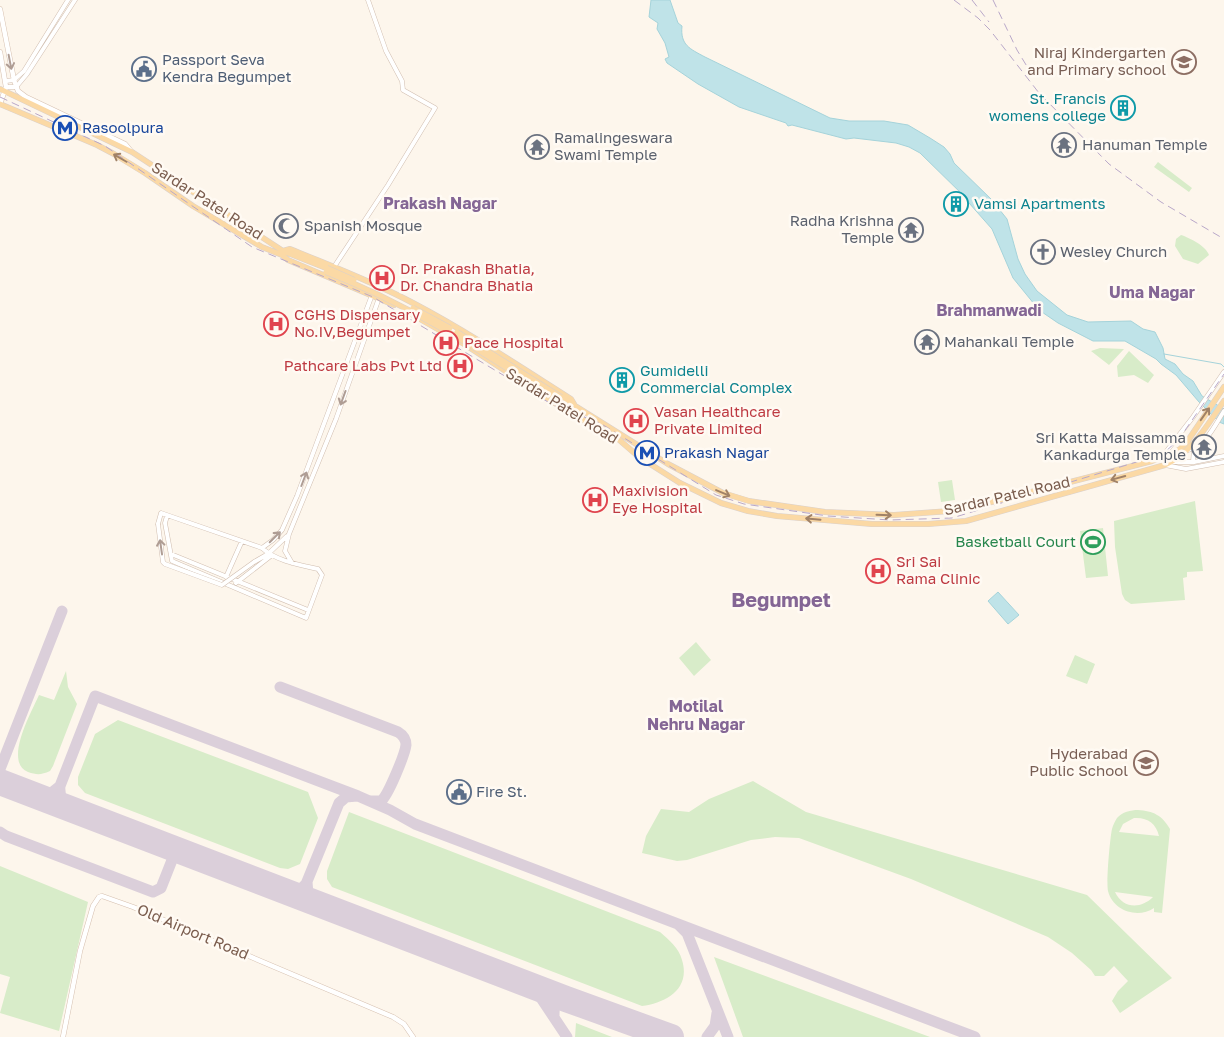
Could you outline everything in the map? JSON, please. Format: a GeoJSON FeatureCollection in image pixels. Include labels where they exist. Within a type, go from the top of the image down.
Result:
{"type":"FeatureCollection","features":[{"type":"Feature","properties":{"kind":"main road"},"geometry":{"type":"LineString","coordinates":[[0,10],[14,80],[20,94],[125,144],[132,152]]}},
{"type":"Feature","properties":{"kind":"main road"},"geometry":{"type":"LineString","coordinates":[[0,52],[6,81],[0,104]]}},
{"type":"Feature","properties":{"kind":"main road","name":"Sardar Patel Road"},"geometry":{"type":"LineString","coordinates":[[4,89],[132,152],[283,253],[288,260],[372,296],[464,344],[570,413],[617,438],[639,457],[672,478],[721,503],[748,511],[777,516],[872,524],[928,524],[966,521],[1173,462],[1196,441],[1224,400]]}},
{"type":"Feature","properties":{"kind":"main road","name":"Sardar Patel Road"},"geometry":{"type":"LineString","coordinates":[[0,104],[106,150],[145,173],[193,206],[262,247],[283,253]]}},
{"type":"Feature","properties":{"kind":"main road","name":"Sardar Patel Road"},"geometry":{"type":"LineString","coordinates":[[283,253],[290,248],[413,303],[490,348],[571,399],[572,405],[668,464],[726,494],[749,502],[825,512],[894,515],[950,511],[1004,499],[1162,457],[1180,449],[1187,442],[1224,387]]}},
{"type":"Feature","properties":{"kind":"main road"},"geometry":{"type":"LineString","coordinates":[[283,253],[359,285],[404,307],[572,405],[595,425]]}},
{"type":"Feature","properties":{"kind":"main road"},"geometry":{"type":"LineString","coordinates":[[358,290],[357,283],[360,281],[378,286]]}},
{"type":"Feature","properties":{"kind":"main road"},"geometry":{"type":"LineString","coordinates":[[407,313],[413,303]]}},
{"type":"Feature","properties":{"kind":"main road","name":"Old Airport Road"},"geometry":{"type":"LineString","coordinates":[[64,1037],[80,950],[93,906],[99,897],[102,896],[133,907],[393,1017],[404,1024],[414,1037]]}},
{"type":"Feature","properties":{"kind":"street"},"geometry":{"type":"LineString","coordinates":[[6,81],[14,80],[25,73],[68,0]]}},
{"type":"Feature","properties":{"kind":"street"},"geometry":{"type":"LineString","coordinates":[[4,89],[16,87],[75,0]]}},
{"type":"Feature","properties":{"kind":"street"},"geometry":{"type":"LineString","coordinates":[[334,267],[388,185],[435,108],[403,90],[402,81],[386,51],[368,0]]}},
{"type":"Feature","properties":{"kind":"street"},"geometry":{"type":"LineString","coordinates":[[262,548],[278,535],[285,524],[328,416],[372,296]]}},
{"type":"Feature","properties":{"kind":"street"},"geometry":{"type":"LineString","coordinates":[[292,563],[285,551],[289,534],[336,419],[378,300]]}},
{"type":"Feature","properties":{"kind":"street"},"geometry":{"type":"LineString","coordinates":[[358,333],[366,336]]}},
{"type":"Feature","properties":{"kind":"street"},"geometry":{"type":"LineString","coordinates":[[1162,457],[1224,372]]}},
{"type":"Feature","properties":{"kind":"street"},"geometry":{"type":"LineString","coordinates":[[1188,450],[1202,443],[1224,412]]}},
{"type":"Feature","properties":{"kind":"street"},"geometry":{"type":"LineString","coordinates":[[328,416],[336,419]]}},
{"type":"Feature","properties":{"kind":"street"},"geometry":{"type":"LineString","coordinates":[[1194,448],[1194,462]]}},
{"type":"Feature","properties":{"kind":"street"},"geometry":{"type":"LineString","coordinates":[[1173,462],[1194,462],[1224,456]]}},
{"type":"Feature","properties":{"kind":"street"},"geometry":{"type":"LineString","coordinates":[[1165,465],[1186,469],[1224,462]]}},
{"type":"Feature","properties":{"kind":"street"},"geometry":{"type":"LineString","coordinates":[[297,496],[304,498]]}},
{"type":"Feature","properties":{"kind":"street"},"geometry":{"type":"LineString","coordinates":[[167,516],[165,523],[172,561],[306,618],[322,574],[318,569],[292,563],[270,555],[262,548],[161,513],[158,524],[163,562],[165,564],[222,585],[254,562],[270,555]]}},
{"type":"Feature","properties":{"kind":"street"},"geometry":{"type":"LineString","coordinates":[[285,524],[292,527]]}},
{"type":"Feature","properties":{"kind":"street"},"geometry":{"type":"LineString","coordinates":[[171,554],[226,576],[226,579],[231,584],[237,582],[270,555],[289,534]]}},
{"type":"Feature","properties":{"kind":"street"},"geometry":{"type":"LineString","coordinates":[[226,576],[242,541]]}},
{"type":"Feature","properties":{"kind":"street"},"geometry":{"type":"LineString","coordinates":[[237,582],[308,610]]}},
{"type":"Feature","properties":{"kind":"green space"},"geometry":{"type":"Polygon","coordinates":[[[1158,162],[1192,188],[1189,192],[1154,167],[1158,162]]]}},
{"type":"Feature","properties":{"kind":"green space"},"geometry":{"type":"Polygon","coordinates":[[[1181,235],[1193,240],[1209,255],[1198,264],[1183,259],[1175,246],[1176,239],[1181,235]]]}},
{"type":"Feature","properties":{"kind":"green space"},"geometry":{"type":"Polygon","coordinates":[[[1100,348],[1124,349],[1109,365],[1091,351],[1100,348]]]}},
{"type":"Feature","properties":{"kind":"green space"},"geometry":{"type":"Polygon","coordinates":[[[1129,351],[1154,375],[1148,383],[1134,375],[1118,377],[1117,366],[1129,351]]]}},
{"type":"Feature","properties":{"kind":"green space"},"geometry":{"type":"Polygon","coordinates":[[[952,480],[955,500],[941,502],[938,482],[952,480]]]}},
{"type":"Feature","properties":{"kind":"green space"},"geometry":{"type":"Polygon","coordinates":[[[1195,501],[1203,571],[1187,572],[1187,577],[1183,578],[1185,600],[1131,604],[1125,600],[1122,594],[1115,547],[1114,521],[1195,501]]]}},
{"type":"Feature","properties":{"kind":"green space"},"geometry":{"type":"Polygon","coordinates":[[[1103,528],[1108,576],[1086,578],[1080,531],[1103,528]]]}},
{"type":"Feature","properties":{"kind":"green space"},"geometry":{"type":"Polygon","coordinates":[[[696,642],[711,660],[694,676],[679,658],[696,642]]]}},
{"type":"Feature","properties":{"kind":"green space"},"geometry":{"type":"Polygon","coordinates":[[[1075,655],[1095,664],[1087,684],[1066,676],[1075,655]]]}},
{"type":"Feature","properties":{"kind":"green space"},"geometry":{"type":"Polygon","coordinates":[[[66,671],[68,687],[77,704],[50,771],[39,774],[28,772],[21,766],[18,758],[19,747],[26,724],[39,695],[54,700],[66,671]]]}},
{"type":"Feature","properties":{"kind":"green space"},"geometry":{"type":"Polygon","coordinates":[[[118,720],[308,792],[318,818],[300,864],[288,869],[280,868],[85,793],[78,785],[78,777],[95,734],[118,720]]]}},
{"type":"Feature","properties":{"kind":"green space"},"geometry":{"type":"Polygon","coordinates":[[[753,781],[806,812],[1087,895],[1172,978],[1120,1013],[1112,1001],[1118,991],[1128,981],[1114,966],[1104,976],[1095,976],[1072,953],[1048,937],[911,879],[799,838],[775,837],[751,840],[687,860],[677,861],[642,853],[646,836],[661,809],[689,812],[709,799],[753,781]]]}},
{"type":"Feature","properties":{"kind":"green space"},"geometry":{"type":"Polygon","coordinates":[[[1135,810],[1148,811],[1157,815],[1164,820],[1170,829],[1162,913],[1154,912],[1154,908],[1141,913],[1127,911],[1115,904],[1108,891],[1108,860],[1112,828],[1121,814],[1135,810]],[[1134,818],[1123,824],[1119,832],[1159,836],[1153,824],[1147,820],[1134,818]],[[1115,892],[1123,902],[1132,905],[1143,904],[1153,897],[1115,892]]]}},
{"type":"Feature","properties":{"kind":"green space"},"geometry":{"type":"Polygon","coordinates":[[[349,812],[660,932],[673,944],[681,956],[684,970],[680,987],[668,998],[660,1002],[642,1006],[332,887],[327,879],[327,871],[349,812]]]}},
{"type":"Feature","properties":{"kind":"green space"},"geometry":{"type":"Polygon","coordinates":[[[0,866],[88,902],[59,1031],[0,1013],[10,977],[0,974],[0,866]]]}},
{"type":"Feature","properties":{"kind":"green space"},"geometry":{"type":"Polygon","coordinates":[[[714,957],[930,1037],[743,1037],[714,957]]]}},
{"type":"Feature","properties":{"kind":"green space"},"geometry":{"type":"Polygon","coordinates":[[[576,1023],[612,1037],[575,1037],[576,1023]]]}},
{"type":"Feature","properties":{"kind":"water"},"geometry":{"type":"Polygon","coordinates":[[[651,0],[670,0],[678,23],[682,26],[684,42],[691,49],[705,57],[830,118],[849,121],[884,121],[908,125],[944,147],[954,163],[991,199],[1007,219],[1018,259],[1025,274],[1037,291],[1067,315],[1088,322],[1131,321],[1143,329],[1155,332],[1163,348],[1165,359],[1175,364],[1183,374],[1193,381],[1202,396],[1224,409],[1224,424],[1219,422],[1199,402],[1176,375],[1156,359],[1125,341],[1093,341],[1058,323],[1039,310],[1013,278],[992,229],[966,198],[920,153],[896,143],[854,138],[846,139],[792,125],[788,126],[786,123],[739,107],[698,84],[667,63],[665,59],[669,57],[665,43],[657,29],[658,23],[649,17],[651,0]]]}},
{"type":"Feature","properties":{"kind":"water"},"geometry":{"type":"Polygon","coordinates":[[[998,592],[1019,615],[1008,624],[988,601],[998,592]]]}},
{"type":"Feature","properties":{"kind":"waterway"},"geometry":{"type":"LineString","coordinates":[[1164,354],[1221,364],[1224,367]]}},
{"type":"Feature","properties":{"kind":"taxiway"},"geometry":{"type":"LineString","coordinates":[[0,769],[62,611]]}},
{"type":"Feature","properties":{"kind":"taxiway"},"geometry":{"type":"LineString","coordinates":[[280,687],[398,732],[403,736],[406,743],[405,750],[392,783],[381,801],[371,801]]}},
{"type":"Feature","properties":{"kind":"taxiway"},"geometry":{"type":"LineString","coordinates":[[70,809],[62,799],[60,786],[95,696],[358,796],[390,810],[415,824],[975,1037]]}},
{"type":"Feature","properties":{"kind":"taxiway"},"geometry":{"type":"LineString","coordinates":[[37,796],[50,794],[60,786]]}},
{"type":"Feature","properties":{"kind":"taxiway"},"geometry":{"type":"LineString","coordinates":[[287,892],[299,891],[306,884],[339,803],[346,797],[357,796]]}},
{"type":"Feature","properties":{"kind":"taxiway"},"geometry":{"type":"LineString","coordinates":[[0,832],[6,836],[153,892],[161,888],[176,850]]}},
{"type":"Feature","properties":{"kind":"taxiway"},"geometry":{"type":"LineString","coordinates":[[307,882],[308,895],[316,903]]}},
{"type":"Feature","properties":{"kind":"taxiway"},"geometry":{"type":"LineString","coordinates":[[679,925],[687,933],[728,1037]]}},
{"type":"Feature","properties":{"kind":"taxiway"},"geometry":{"type":"LineString","coordinates":[[523,982],[537,992],[567,1037]]}},
{"type":"Feature","properties":{"kind":"taxiway"},"geometry":{"type":"LineString","coordinates":[[554,1016],[557,1001],[559,999],[566,999]]}},
{"type":"Feature","properties":{"kind":"taxiway"},"geometry":{"type":"LineString","coordinates":[[707,1037],[715,1026],[717,1013]]}},
{"type":"Feature","properties":{"kind":"runway"},"geometry":{"type":"LineString","coordinates":[[0,782],[566,999],[671,1037]]}},
{"type":"Feature","properties":{"kind":"railway"},"geometry":{"type":"LineString","coordinates":[[954,0],[978,18],[990,30],[1039,93],[1109,164],[1161,202],[1224,239]]}},
{"type":"Feature","properties":{"kind":"railway"},"geometry":{"type":"LineString","coordinates":[[972,0],[989,22]]}},
{"type":"Feature","properties":{"kind":"railway"},"geometry":{"type":"LineString","coordinates":[[993,0],[1017,50],[1031,73]]}},
{"type":"Feature","properties":{"kind":"railway"},"geometry":{"type":"LineString","coordinates":[[0,97],[105,146],[252,247],[373,297],[553,405],[600,423],[716,495],[744,504],[828,516],[890,520],[952,518],[1163,454],[1179,439],[1224,374]]}},
{"type":"Feature","properties":{"kind":"place","name":"Niraj Kindergarten and Primary school"},"geometry":{"type":"Point","coordinates":[1184,62]}},
{"type":"Feature","properties":{"kind":"place","name":"Passport Seva Kendra Begumpet"},"geometry":{"type":"Point","coordinates":[144,69]}},
{"type":"Feature","properties":{"kind":"place","name":"St. Francis womens college"},"geometry":{"type":"Point","coordinates":[1123,108]}},
{"type":"Feature","properties":{"kind":"place","name":"Rasoolpura"},"geometry":{"type":"Point","coordinates":[65,128]}},
{"type":"Feature","properties":{"kind":"place","name":"Hanuman Temple"},"geometry":{"type":"Point","coordinates":[1064,145]}},
{"type":"Feature","properties":{"kind":"place","name":"Ramalingeswara Swami Temple"},"geometry":{"type":"Point","coordinates":[537,147]}},
{"type":"Feature","properties":{"kind":"place","name":"Vamsi Apartments"},"geometry":{"type":"Point","coordinates":[956,204]}},
{"type":"Feature","properties":{"kind":"place","name":"Spanish Mosque"},"geometry":{"type":"Point","coordinates":[286,226]}},
{"type":"Feature","properties":{"kind":"place","name":"Radha Krishna Temple"},"geometry":{"type":"Point","coordinates":[911,230]}},
{"type":"Feature","properties":{"kind":"place","name":"Wesley Church"},"geometry":{"type":"Point","coordinates":[1043,252]}},
{"type":"Feature","properties":{"kind":"place","name":"Dr. Prakash Bhatia, Dr. Chandra Bhatia"},"geometry":{"type":"Point","coordinates":[382,278]}},
{"type":"Feature","properties":{"kind":"place","name":"CGHS Dispensary No.IV,Begumpet"},"geometry":{"type":"Point","coordinates":[276,324]}},
{"type":"Feature","properties":{"kind":"place","name":"Mahankali Temple"},"geometry":{"type":"Point","coordinates":[927,342]}},
{"type":"Feature","properties":{"kind":"place","name":"Pace Hospital"},"geometry":{"type":"Point","coordinates":[446,343]}},
{"type":"Feature","properties":{"kind":"place","name":"Pathcare Labs Pvt Ltd"},"geometry":{"type":"Point","coordinates":[460,366]}},
{"type":"Feature","properties":{"kind":"place","name":"Gumidelli Commercial Complex"},"geometry":{"type":"Point","coordinates":[622,380]}},
{"type":"Feature","properties":{"kind":"place","name":"Vasan Healthcare Private Limited"},"geometry":{"type":"Point","coordinates":[636,421]}},
{"type":"Feature","properties":{"kind":"place","name":"Sri Katta Maissamma Kankadurga Temple"},"geometry":{"type":"Point","coordinates":[1204,447]}},
{"type":"Feature","properties":{"kind":"place","name":"Prakash Nagar"},"geometry":{"type":"Point","coordinates":[647,453]}},
{"type":"Feature","properties":{"kind":"place","name":"Maxivision Eye Hospital"},"geometry":{"type":"Point","coordinates":[595,500]}},
{"type":"Feature","properties":{"kind":"place","name":"Basketball Court"},"geometry":{"type":"Point","coordinates":[1093,542]}},
{"type":"Feature","properties":{"kind":"place","name":"Sri Sai Rama Clinic"},"geometry":{"type":"Point","coordinates":[878,571]}},
{"type":"Feature","properties":{"kind":"place","name":"Hyderabad Public School"},"geometry":{"type":"Point","coordinates":[1146,763]}},
{"type":"Feature","properties":{"kind":"place","name":"Fire St."},"geometry":{"type":"Point","coordinates":[459,792]}},
{"type":"Feature","properties":{"kind":"district","name":"Prakash Nagar"},"geometry":{"type":"Point","coordinates":[440,203]}},
{"type":"Feature","properties":{"kind":"district","name":"Uma Nagar"},"geometry":{"type":"Point","coordinates":[1152,292]}},
{"type":"Feature","properties":{"kind":"district","name":"Brahmanwadi"},"geometry":{"type":"Point","coordinates":[989,310]}},
{"type":"Feature","properties":{"kind":"district","name":"Begumpet"},"geometry":{"type":"Point","coordinates":[781,600]}},
{"type":"Feature","properties":{"kind":"district","name":"Motilal Nehru Nagar"},"geometry":{"type":"Point","coordinates":[696,715]}}]}
